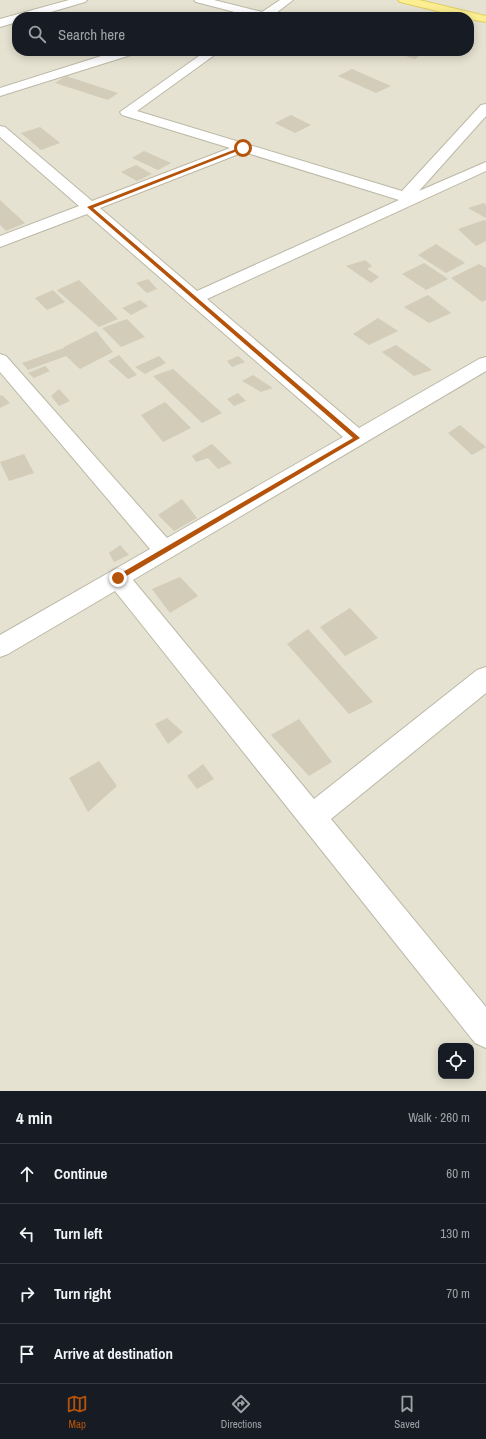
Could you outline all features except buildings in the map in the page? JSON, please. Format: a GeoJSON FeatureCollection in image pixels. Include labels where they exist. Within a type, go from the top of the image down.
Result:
{"type":"FeatureCollection","features":[{"type":"Feature","properties":{"kind":"main road"},"geometry":{"type":"LineString","coordinates":[[404,0],[456,12]]}},
{"type":"Feature","properties":{"kind":"main road"},"geometry":{"type":"LineString","coordinates":[[474,16],[486,19]]}},
{"type":"Feature","properties":{"kind":"street"},"geometry":{"type":"LineString","coordinates":[[39,12],[81,0]]}},
{"type":"Feature","properties":{"kind":"street"},"geometry":{"type":"LineString","coordinates":[[200,0],[247,12]]}},
{"type":"Feature","properties":{"kind":"street"},"geometry":{"type":"LineString","coordinates":[[271,12],[287,0]]}},
{"type":"Feature","properties":{"kind":"street"},"geometry":{"type":"LineString","coordinates":[[0,23],[12,19]]}},
{"type":"Feature","properties":{"kind":"street"},"geometry":{"type":"LineString","coordinates":[[0,92],[114,56]]}},
{"type":"Feature","properties":{"kind":"street"},"geometry":{"type":"LineString","coordinates":[[207,56],[127,112],[405,197],[486,108]]}},
{"type":"Feature","properties":{"kind":"street"},"geometry":{"type":"LineString","coordinates":[[0,130],[357,438]]}},
{"type":"Feature","properties":{"kind":"street"},"geometry":{"type":"LineString","coordinates":[[0,242],[243,148]]}},
{"type":"Feature","properties":{"kind":"street"},"geometry":{"type":"LineString","coordinates":[[195,298],[486,166]]}},
{"type":"Feature","properties":{"kind":"street"},"geometry":{"type":"LineString","coordinates":[[0,360],[165,551]]}},
{"type":"Feature","properties":{"kind":"street"},"geometry":{"type":"LineString","coordinates":[[0,646],[486,363]]}},
{"type":"Feature","properties":{"kind":"street"},"geometry":{"type":"LineString","coordinates":[[118,578],[486,1032]]}},
{"type":"Feature","properties":{"kind":"street"},"geometry":{"type":"LineString","coordinates":[[312,817],[486,678]]}},
{"type":"Feature","properties":{"kind":"shaded area"},"geometry":{"type":"Polygon","coordinates":[[[0,0],[486,0],[486,1091],[0,1091],[0,0]]]}},
{"type":"Feature","properties":{"kind":"route"},"geometry":{"type":"LineString","coordinates":[[118,578],[357,438],[90,207],[243,148]]}}]}
